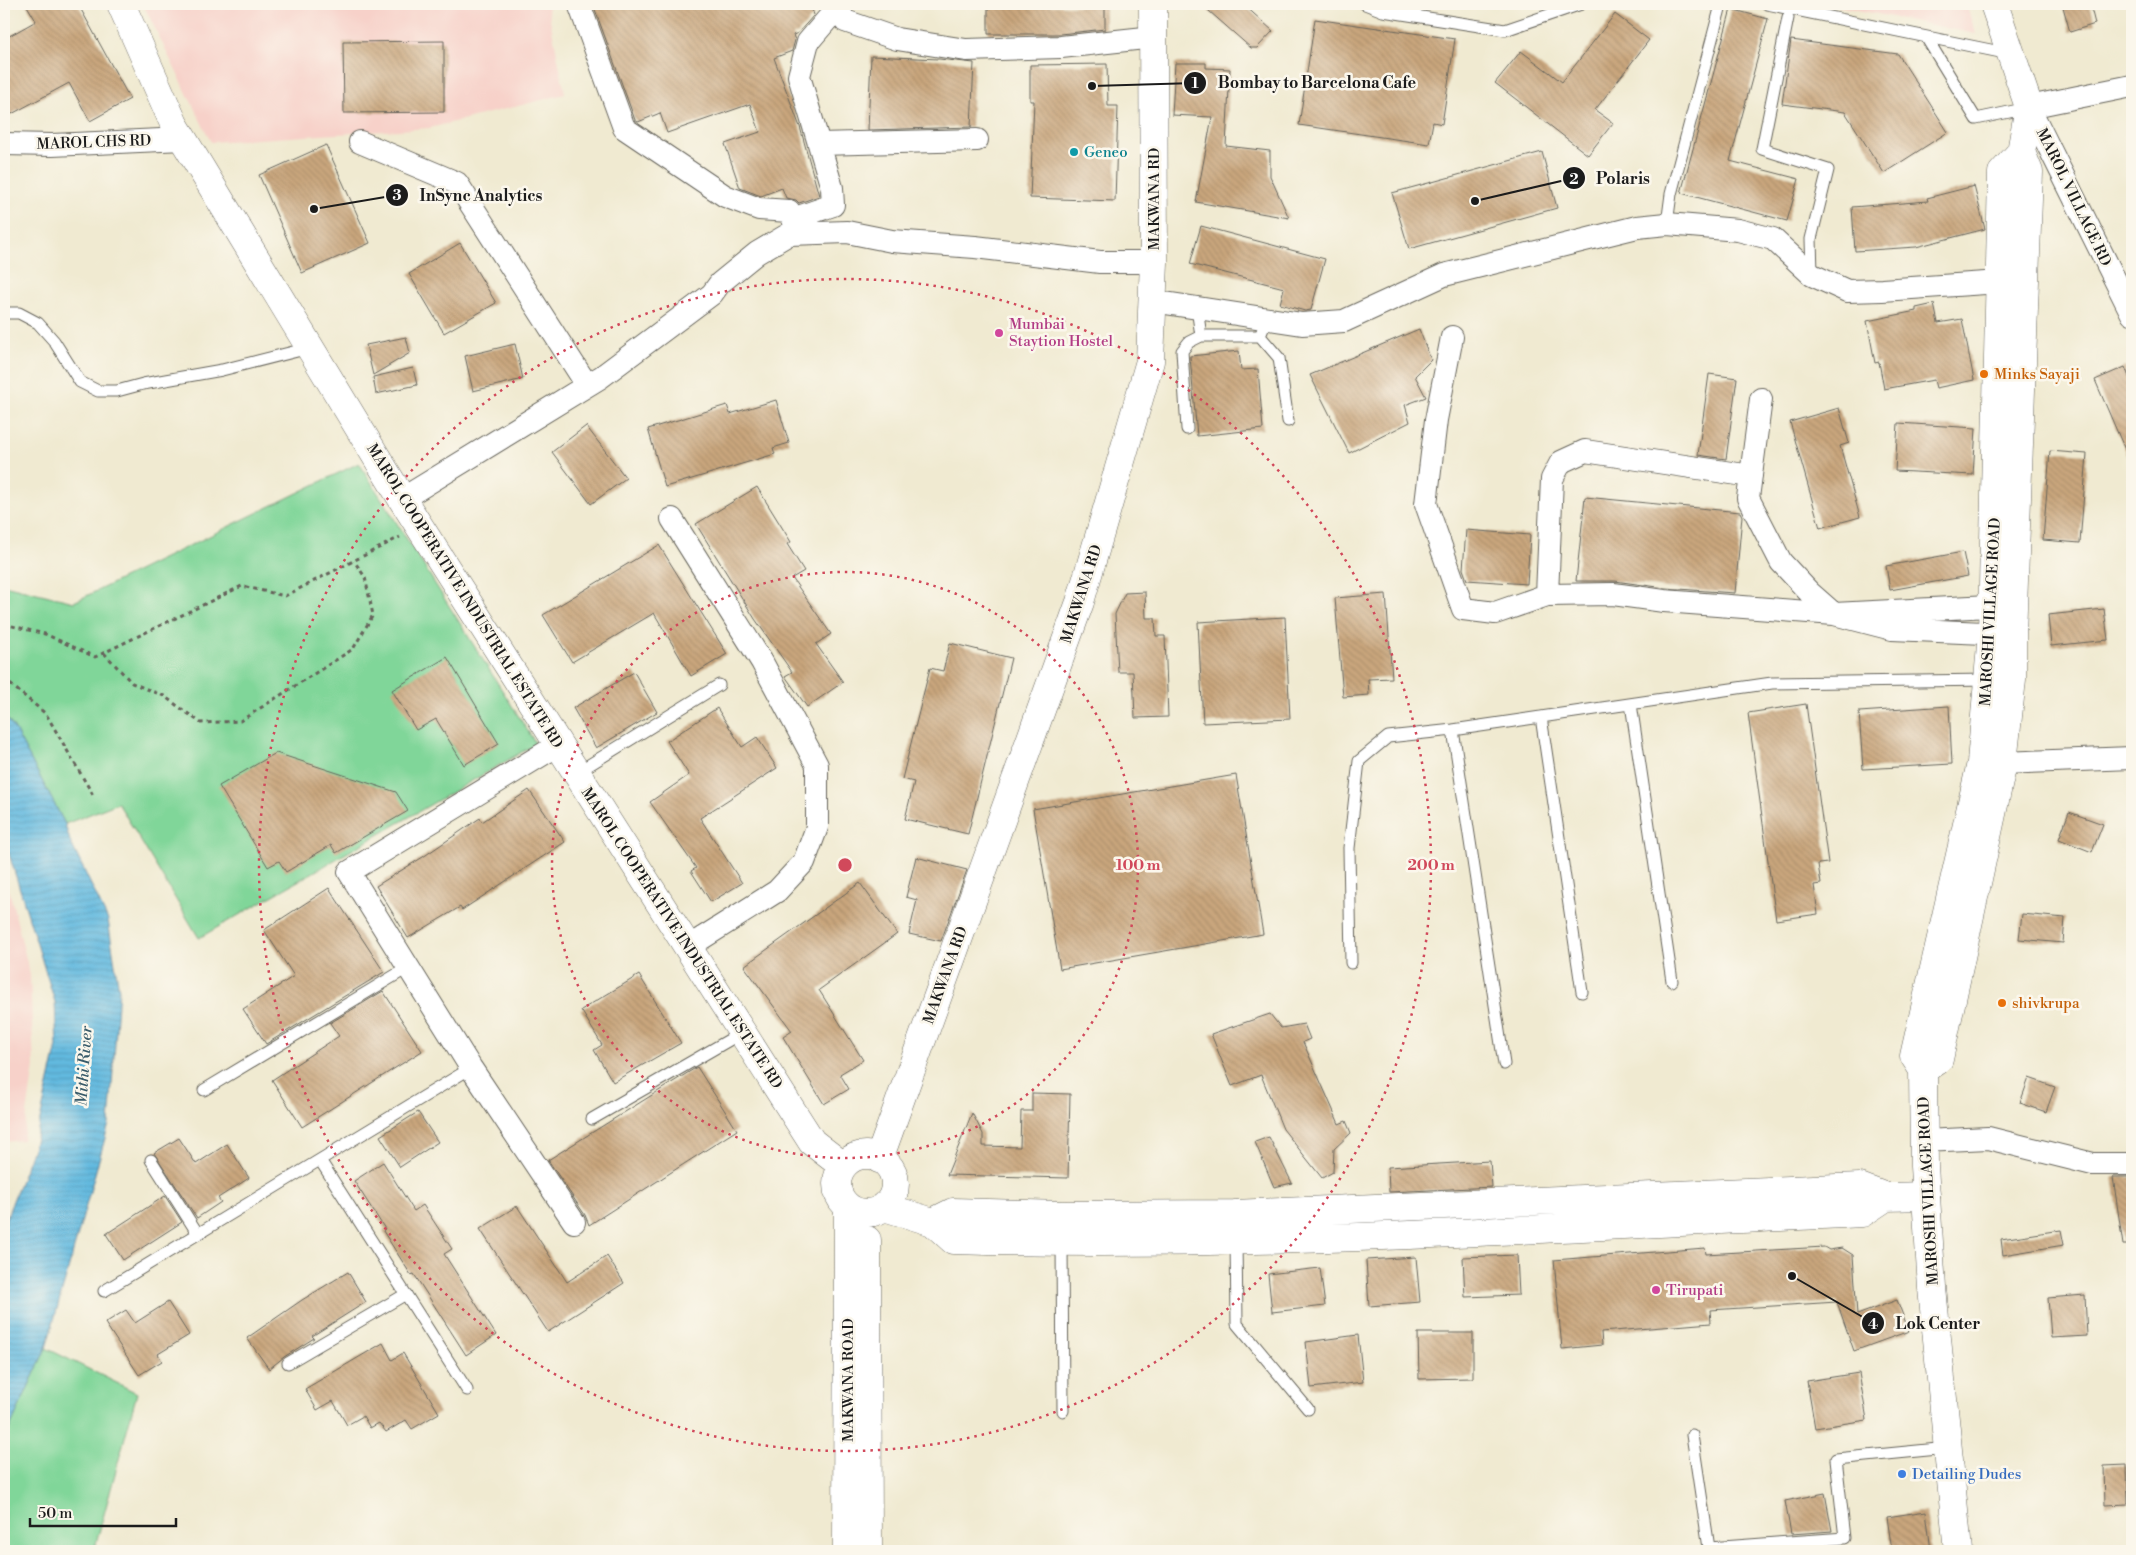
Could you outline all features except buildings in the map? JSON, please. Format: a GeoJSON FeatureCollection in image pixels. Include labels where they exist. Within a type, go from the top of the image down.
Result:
{"type":"FeatureCollection","features":[{"type":"Feature","properties":{"kind":"street","name":"MAROL COOPERATIVE INDUSTRIAL ESTATE RD"},"geometry":{"type":"LineString","coordinates":[[121,4],[174,124],[402,499],[812,1142],[843,1166]]}},
{"type":"Feature","properties":{"kind":"street"},"geometry":{"type":"LineString","coordinates":[[579,4],[624,128],[725,196],[759,210],[789,211],[793,219],[833,206],[832,188],[799,76],[808,42],[838,6],[845,21],[897,39],[966,50],[1061,48],[1154,37]]}},
{"type":"Feature","properties":{"kind":"street","name":"MAKWANA RD"},"geometry":{"type":"LineString","coordinates":[[879,1158],[1080,602],[1150,361],[1154,262],[1153,4]]}},
{"type":"Feature","properties":{"kind":"street","name":"MAROSHI VILLAGE ROAD"},"geometry":{"type":"LineString","coordinates":[[1923,1070],[1939,1059],[2003,763],[2000,679],[2012,281],[2029,172],[2022,152],[2029,107],[1994,4]]}},
{"type":"Feature","properties":{"kind":"street"},"geometry":{"type":"LineString","coordinates":[[2029,107],[2132,86]]}},
{"type":"Feature","properties":{"kind":"street","name":"MAROL VILLAGE RD"},"geometry":{"type":"LineString","coordinates":[[2029,107],[2132,314]]}},
{"type":"Feature","properties":{"kind":"street","name":"MAROL CHS RD"},"geometry":{"type":"LineString","coordinates":[[4,144],[52,145],[184,139]]}},
{"type":"Feature","properties":{"kind":"street"},"geometry":{"type":"LineString","coordinates":[[819,144],[977,140]]}},
{"type":"Feature","properties":{"kind":"street"},"geometry":{"type":"LineString","coordinates":[[360,142],[457,183],[586,386]]}},
{"type":"Feature","properties":{"kind":"street"},"geometry":{"type":"LineString","coordinates":[[1152,301],[1197,308],[1263,327],[1344,321],[1444,276],[1637,228],[1667,224],[1738,230],[1773,239],[1812,275],[1847,291],[2012,281]]}},
{"type":"Feature","properties":{"kind":"street"},"geometry":{"type":"LineString","coordinates":[[402,499],[586,386],[712,294],[720,283],[758,253],[788,234],[847,232],[892,241],[975,247],[1100,262],[1154,262]]}},
{"type":"Feature","properties":{"kind":"street"},"geometry":{"type":"LineString","coordinates":[[1452,337],[1436,420],[1426,504],[1463,609],[1494,612],[1547,596],[1613,594],[1664,601],[1834,614],[2002,605]]}},
{"type":"Feature","properties":{"kind":"street"},"geometry":{"type":"LineString","coordinates":[[1761,398],[1748,498],[1781,562],[1834,614],[1892,629],[2002,634]]}},
{"type":"Feature","properties":{"kind":"street"},"geometry":{"type":"LineString","coordinates":[[1547,596],[1552,478],[1561,462],[1586,451],[1751,476]]}},
{"type":"Feature","properties":{"kind":"street"},"geometry":{"type":"LineString","coordinates":[[672,519],[762,662],[817,765],[816,827],[804,862],[777,891],[688,947]]}},
{"type":"Feature","properties":{"kind":"street","name":"MAROSHI VILLAGE ROAD"},"geometry":{"type":"LineString","coordinates":[[1958,1551],[1932,1288],[1926,1196],[1923,1070],[1914,1056],[2000,679]]}},
{"type":"Feature","properties":{"kind":"street"},"geometry":{"type":"LineString","coordinates":[[558,745],[349,872],[471,1068],[574,1222]]}},
{"type":"Feature","properties":{"kind":"street"},"geometry":{"type":"LineString","coordinates":[[2003,763],[2132,758]]}},
{"type":"Feature","properties":{"kind":"street"},"geometry":{"type":"LineString","coordinates":[[1924,1141],[1988,1138],[2093,1164],[2132,1164]]}},
{"type":"Feature","properties":{"kind":"street"},"geometry":{"type":"LineString","coordinates":[[866,1209],[889,1202],[894,1191],[895,1180],[891,1169],[879,1158],[861,1155],[851,1159],[843,1166],[837,1177],[836,1188],[840,1199],[866,1209],[933,1222],[953,1240],[1062,1243],[1236,1241],[1862,1213],[1886,1197]]}},
{"type":"Feature","properties":{"kind":"street"},"geometry":{"type":"LineString","coordinates":[[933,1222],[953,1212],[1062,1215],[1234,1214],[1860,1187],[1886,1197],[1926,1196]]}},
{"type":"Feature","properties":{"kind":"street","name":"MAKWANA ROAD"},"geometry":{"type":"LineString","coordinates":[[847,1551],[858,1403],[866,1209]]}},
{"type":"Feature","properties":{"kind":"street","name":"MAKWANA ROAD"},"geometry":{"type":"LineString","coordinates":[[858,1403],[868,1551]]}},
{"type":"Feature","properties":{"kind":"lane"},"geometry":{"type":"LineString","coordinates":[[1365,4],[1383,11],[1505,30],[1581,4]]}},
{"type":"Feature","properties":{"kind":"lane"},"geometry":{"type":"LineString","coordinates":[[1767,4],[2011,54]]}},
{"type":"Feature","properties":{"kind":"lane"},"geometry":{"type":"LineString","coordinates":[[1667,224],[1671,194],[1721,5]]}},
{"type":"Feature","properties":{"kind":"lane"},"geometry":{"type":"LineString","coordinates":[[1788,18],[1762,149],[1828,170],[1812,239],[1812,275]]}},
{"type":"Feature","properties":{"kind":"lane"},"geometry":{"type":"LineString","coordinates":[[1926,37],[1976,119],[2029,107]]}},
{"type":"Feature","properties":{"kind":"lane"},"geometry":{"type":"LineString","coordinates":[[1197,308],[1201,336]]}},
{"type":"Feature","properties":{"kind":"lane"},"geometry":{"type":"LineString","coordinates":[[4,313],[19,313],[38,323],[54,341],[80,382],[98,391],[117,391],[142,384],[222,370],[311,348]]}},
{"type":"Feature","properties":{"kind":"lane"},"geometry":{"type":"LineString","coordinates":[[1187,429],[1182,352],[1189,342],[1201,336],[1263,327],[1278,358],[1288,421]]}},
{"type":"Feature","properties":{"kind":"lane"},"geometry":{"type":"LineString","coordinates":[[1351,963],[1349,848],[1359,761],[1388,737],[1453,730],[1772,683],[2000,679]]}},
{"type":"Feature","properties":{"kind":"lane"},"geometry":{"type":"LineString","coordinates":[[576,773],[719,685]]}},
{"type":"Feature","properties":{"kind":"lane"},"geometry":{"type":"LineString","coordinates":[[1631,704],[1672,981]]}},
{"type":"Feature","properties":{"kind":"lane"},"geometry":{"type":"LineString","coordinates":[[1541,717],[1582,992]]}},
{"type":"Feature","properties":{"kind":"lane"},"geometry":{"type":"LineString","coordinates":[[1453,730],[1504,1064]]}},
{"type":"Feature","properties":{"kind":"lane"},"geometry":{"type":"LineString","coordinates":[[204,1090],[409,967]]}},
{"type":"Feature","properties":{"kind":"lane"},"geometry":{"type":"LineString","coordinates":[[592,1119],[742,1032]]}},
{"type":"Feature","properties":{"kind":"lane"},"geometry":{"type":"LineString","coordinates":[[104,1291],[471,1068]]}},
{"type":"Feature","properties":{"kind":"lane"},"geometry":{"type":"LineString","coordinates":[[151,1160],[198,1234]]}},
{"type":"Feature","properties":{"kind":"lane"},"geometry":{"type":"LineString","coordinates":[[320,1160],[467,1390]]}},
{"type":"Feature","properties":{"kind":"lane"},"geometry":{"type":"LineString","coordinates":[[1234,1214],[1237,1324],[1308,1408]]}},
{"type":"Feature","properties":{"kind":"lane"},"geometry":{"type":"LineString","coordinates":[[1062,1215],[1063,1411]]}},
{"type":"Feature","properties":{"kind":"lane"},"geometry":{"type":"LineString","coordinates":[[288,1364],[406,1294]]}},
{"type":"Feature","properties":{"kind":"lane"},"geometry":{"type":"LineString","coordinates":[[1692,1435],[1709,1548],[1845,1538],[1836,1459],[1948,1448]]}},
{"type":"Feature","properties":{"kind":"path"},"geometry":{"type":"LineString","coordinates":[[4,624],[44,634],[95,657],[242,586],[285,596],[403,536]]}},
{"type":"Feature","properties":{"kind":"path"},"geometry":{"type":"LineString","coordinates":[[104,652],[132,683],[164,696],[201,723],[240,721],[354,649],[373,614],[365,577],[354,561]]}},
{"type":"Feature","properties":{"kind":"path"},"geometry":{"type":"LineString","coordinates":[[4,679],[46,714],[93,794]]}},
{"type":"Feature","properties":{"kind":"shaded area"},"geometry":{"type":"Polygon","coordinates":[[[143,4],[547,4],[565,94],[430,128],[211,142],[143,4]]]}},
{"type":"Feature","properties":{"kind":"shaded area"},"geometry":{"type":"Polygon","coordinates":[[[1828,4],[1966,4],[1976,34],[1828,4]]]}},
{"type":"Feature","properties":{"kind":"shaded area"},"geometry":{"type":"Polygon","coordinates":[[[4,879],[11,897],[30,975],[34,1067],[23,1140],[4,1142],[4,879]]]}},
{"type":"Feature","properties":{"kind":"green space"},"geometry":{"type":"Polygon","coordinates":[[[359,463],[536,744],[199,938],[118,803],[65,824],[14,728],[4,715],[4,585],[74,602],[359,463]]]}},
{"type":"Feature","properties":{"kind":"green space"},"geometry":{"type":"Polygon","coordinates":[[[46,1348],[137,1393],[94,1551],[4,1551],[4,1440],[46,1348]]]}},
{"type":"Feature","properties":{"kind":"water","name":"Mithi River"},"geometry":{"type":"Polygon","coordinates":[[[4,715],[14,728],[65,824],[70,841],[108,920],[119,990],[109,1124],[46,1348],[4,1440],[4,1224],[34,1146],[57,1046],[55,1002],[4,838],[4,715]]]}},
{"type":"Feature","properties":{"kind":"place","name":"Bombay to Barcelona Cafe"},"geometry":{"type":"Point","coordinates":[1092,86]}},
{"type":"Feature","properties":{"kind":"place","name":"Geneo"},"geometry":{"type":"Point","coordinates":[1074,152]}},
{"type":"Feature","properties":{"kind":"place","name":"Polaris"},"geometry":{"type":"Point","coordinates":[1475,201]}},
{"type":"Feature","properties":{"kind":"place","name":"InSync Analytics"},"geometry":{"type":"Point","coordinates":[314,209]}},
{"type":"Feature","properties":{"kind":"place","name":"Mumbai Staytion Hostel"},"geometry":{"type":"Point","coordinates":[999,333]}},
{"type":"Feature","properties":{"kind":"place","name":"Minks Sayaji"},"geometry":{"type":"Point","coordinates":[1984,374]}},
{"type":"Feature","properties":{"kind":"place","name":"shivkrupa"},"geometry":{"type":"Point","coordinates":[2002,1003]}},
{"type":"Feature","properties":{"kind":"place","name":"Lok Center"},"geometry":{"type":"Point","coordinates":[1792,1276]}},
{"type":"Feature","properties":{"kind":"place","name":"Tirupati"},"geometry":{"type":"Point","coordinates":[1656,1290]}},
{"type":"Feature","properties":{"kind":"place","name":"Detailing Dudes"},"geometry":{"type":"Point","coordinates":[1902,1474]}}]}
